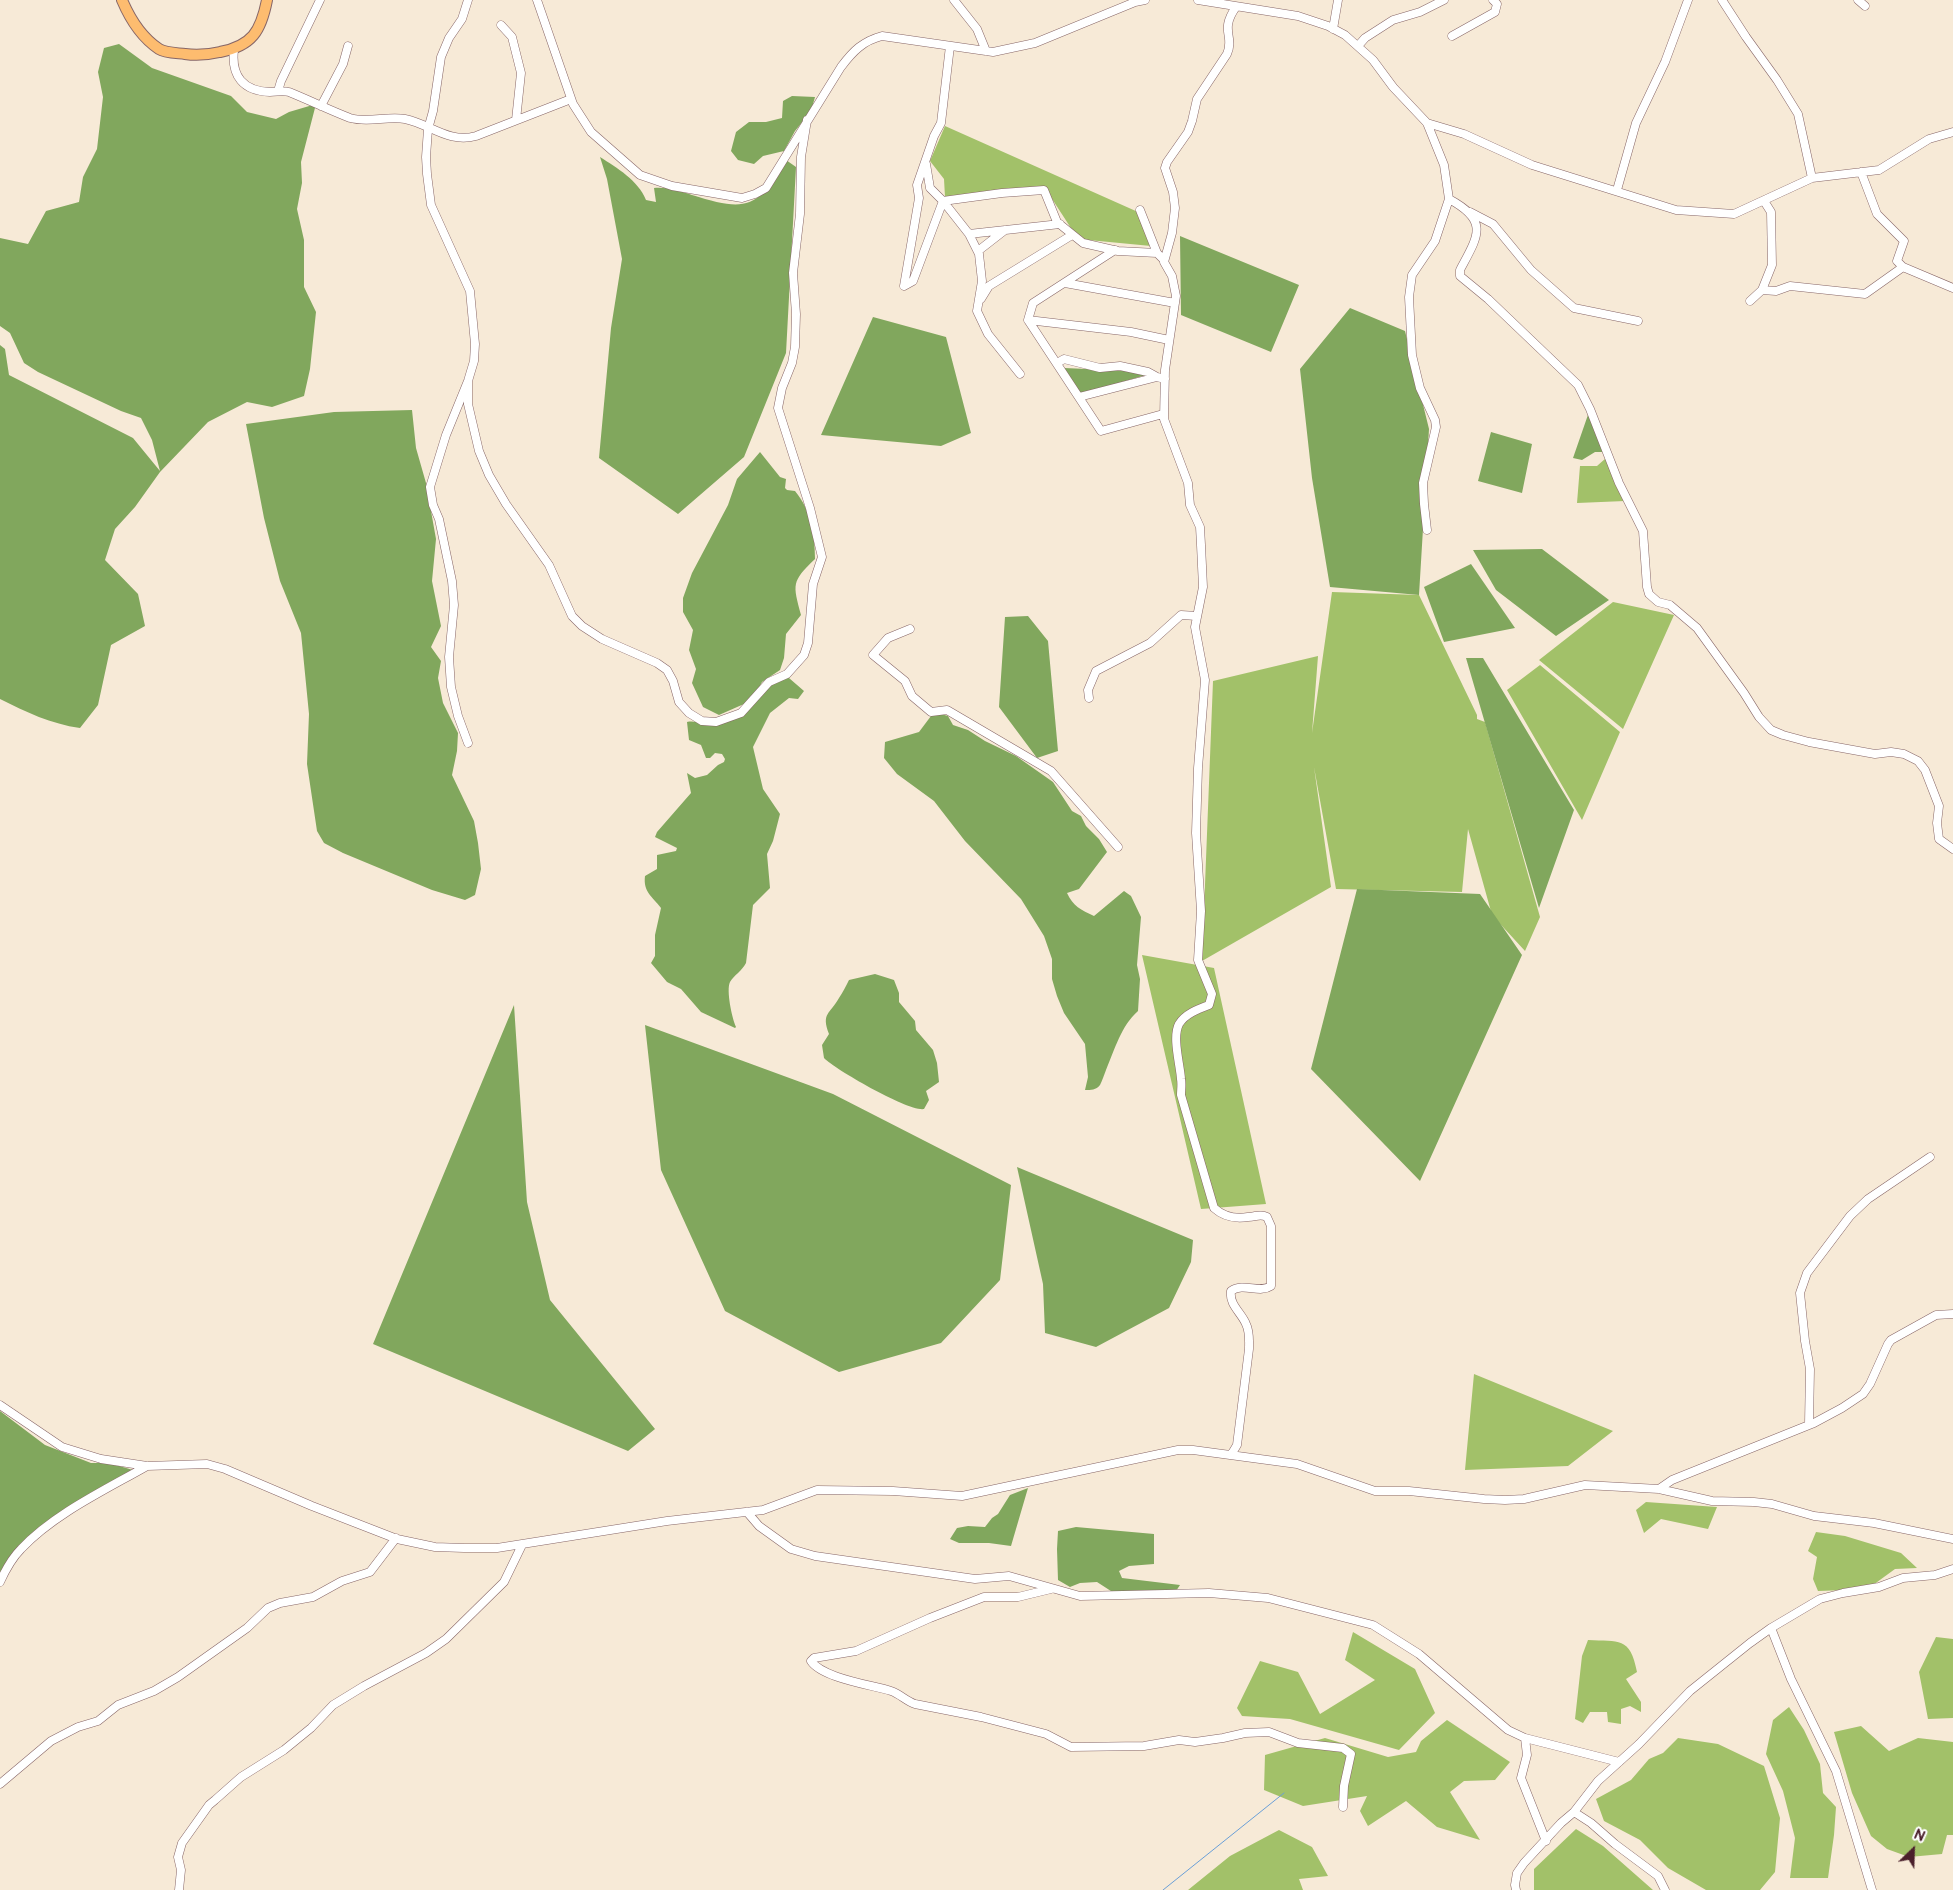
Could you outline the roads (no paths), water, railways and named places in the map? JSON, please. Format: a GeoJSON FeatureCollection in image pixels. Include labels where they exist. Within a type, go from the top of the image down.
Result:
{"type":"FeatureCollection","features":[{"type":"Feature","properties":{"kind":"main road"},"geometry":{"type":"LineString","coordinates":[[122,0],[133,23],[160,50],[200,56],[234,50],[248,42],[256,34],[262,21],[267,0]]}},
{"type":"Feature","properties":{"kind":"street"},"geometry":{"type":"LineString","coordinates":[[278,91],[320,0]]}},
{"type":"Feature","properties":{"kind":"street"},"geometry":{"type":"LineString","coordinates":[[468,0],[462,19],[441,57],[433,111],[428,128],[427,174],[431,205],[470,291],[473,310],[474,361],[446,435],[430,487],[452,581],[454,605],[449,657],[450,687],[468,743]]}},
{"type":"Feature","properties":{"kind":"street"},"geometry":{"type":"LineString","coordinates":[[537,0],[571,99],[591,132],[640,175],[672,186],[742,198],[766,188],[807,120],[851,53],[870,39],[882,36],[986,51],[1013,49],[1035,43],[1134,2],[1145,0]]}},
{"type":"Feature","properties":{"kind":"street"},"geometry":{"type":"LineString","coordinates":[[954,0],[977,30],[986,51]]}},
{"type":"Feature","properties":{"kind":"street"},"geometry":{"type":"LineString","coordinates":[[1198,0],[1226,2],[1236,7],[1298,16],[1314,20],[1333,29],[1358,46],[1373,60],[1393,87],[1427,123],[1444,165],[1449,199],[1435,242],[1412,275],[1409,297],[1412,354],[1420,388],[1435,420],[1436,427],[1424,483],[1427,530]]}},
{"type":"Feature","properties":{"kind":"street"},"geometry":{"type":"LineString","coordinates":[[1333,29],[1338,0]]}},
{"type":"Feature","properties":{"kind":"street"},"geometry":{"type":"LineString","coordinates":[[1358,46],[1365,38],[1393,20],[1420,12],[1444,0]]}},
{"type":"Feature","properties":{"kind":"street"},"geometry":{"type":"LineString","coordinates":[[1452,36],[1495,12],[1497,7],[1493,0]]}},
{"type":"Feature","properties":{"kind":"street"},"geometry":{"type":"LineString","coordinates":[[1617,190],[1623,163],[1636,123],[1664,62],[1688,0]]}},
{"type":"Feature","properties":{"kind":"street"},"geometry":{"type":"LineString","coordinates":[[1722,0],[1798,114],[1812,178]]}},
{"type":"Feature","properties":{"kind":"street"},"geometry":{"type":"LineString","coordinates":[[1858,0],[1865,6]]}},
{"type":"Feature","properties":{"kind":"street"},"geometry":{"type":"LineString","coordinates":[[1164,260],[1172,233],[1175,208],[1173,192],[1165,168],[1167,162],[1188,132],[1197,99],[1227,54],[1229,49],[1227,24],[1236,7]]}},
{"type":"Feature","properties":{"kind":"street"},"geometry":{"type":"LineString","coordinates":[[502,25],[512,37],[521,73],[516,120]]}},
{"type":"Feature","properties":{"kind":"street"},"geometry":{"type":"LineString","coordinates":[[321,106],[342,64],[348,46]]}},
{"type":"Feature","properties":{"kind":"street"},"geometry":{"type":"LineString","coordinates":[[944,201],[913,281],[904,286],[918,198],[917,186],[934,136],[942,123],[950,46]]}},
{"type":"Feature","properties":{"kind":"street"},"geometry":{"type":"LineString","coordinates":[[234,50],[233,66],[240,83],[259,90],[271,92],[288,91],[358,120],[402,119],[443,134],[467,139],[571,99]]}},
{"type":"Feature","properties":{"kind":"street"},"geometry":{"type":"LineString","coordinates":[[468,381],[468,404],[479,451],[489,475],[506,504],[549,565],[572,616],[582,626],[602,639],[657,663],[667,670],[673,681],[679,702],[689,713],[702,721],[716,722],[741,713],[769,682],[787,674],[804,655],[808,643],[813,584],[822,557],[810,508],[778,408],[782,388],[792,363],[795,347],[796,314],[793,272],[800,214],[801,157],[807,120]]}},
{"type":"Feature","properties":{"kind":"street"},"geometry":{"type":"LineString","coordinates":[[1427,123],[1464,134],[1532,165],[1676,210],[1734,214],[1812,178],[1879,170],[1929,139],[1953,132]]}},
{"type":"Feature","properties":{"kind":"street"},"geometry":{"type":"LineString","coordinates":[[926,162],[930,188],[944,201],[969,234],[978,251],[982,280],[977,311],[988,334],[1020,374]]}},
{"type":"Feature","properties":{"kind":"street"},"geometry":{"type":"LineString","coordinates":[[1861,172],[1877,214],[1904,241],[1897,260],[1903,267],[1953,288]]}},
{"type":"Feature","properties":{"kind":"street"},"geometry":{"type":"LineString","coordinates":[[944,201],[1002,193],[1044,190],[1057,222],[1083,243],[1115,250],[1157,253]]}},
{"type":"Feature","properties":{"kind":"street"},"geometry":{"type":"LineString","coordinates":[[1449,199],[1466,208],[1475,220],[1477,230],[1476,240],[1460,270],[1460,276],[1488,299],[1578,386],[1590,409],[1619,483],[1643,531],[1649,594],[1658,602],[1670,605],[1697,628],[1759,717],[1771,730],[1810,742],[1876,754],[1898,753],[1918,761],[1925,770],[1939,806],[1937,823],[1940,839],[1953,849]]}},
{"type":"Feature","properties":{"kind":"street"},"geometry":{"type":"LineString","coordinates":[[1750,301],[1762,290],[1772,265],[1773,224],[1771,212],[1764,201]]}},
{"type":"Feature","properties":{"kind":"street"},"geometry":{"type":"LineString","coordinates":[[1140,210],[1157,253],[1164,260],[1172,276],[1176,296],[1161,378],[1163,414],[1167,430],[1188,483],[1190,505],[1200,527],[1203,587],[1197,616],[1196,634],[1205,680],[1196,833],[1201,911],[1198,960],[1212,994],[1209,1005],[1187,1016],[1180,1022],[1177,1028],[1178,1055],[1182,1081],[1181,1095],[1214,1208],[1220,1213],[1232,1217],[1248,1218],[1263,1215],[1267,1217],[1270,1226],[1271,1286],[1268,1288],[1240,1287],[1232,1291],[1231,1294],[1233,1305],[1246,1324],[1249,1334],[1249,1349],[1237,1445],[1231,1455]]}},
{"type":"Feature","properties":{"kind":"street"},"geometry":{"type":"LineString","coordinates":[[1468,211],[1493,224],[1531,270],[1574,308],[1638,321]]}},
{"type":"Feature","properties":{"kind":"street"},"geometry":{"type":"LineString","coordinates":[[969,234],[1060,224]]}},
{"type":"Feature","properties":{"kind":"street"},"geometry":{"type":"LineString","coordinates":[[978,251],[1005,230]]}},
{"type":"Feature","properties":{"kind":"street"},"geometry":{"type":"LineString","coordinates":[[978,302],[989,286],[1072,235]]}},
{"type":"Feature","properties":{"kind":"street"},"geometry":{"type":"LineString","coordinates":[[1115,250],[1033,303],[1028,320],[1101,430],[1163,414]]}},
{"type":"Feature","properties":{"kind":"street"},"geometry":{"type":"LineString","coordinates":[[1762,290],[1776,291],[1790,286],[1865,294],[1903,267]]}},
{"type":"Feature","properties":{"kind":"street"},"geometry":{"type":"LineString","coordinates":[[1065,282],[1175,303]]}},
{"type":"Feature","properties":{"kind":"street"},"geometry":{"type":"LineString","coordinates":[[1028,320],[1131,332],[1169,340]]}},
{"type":"Feature","properties":{"kind":"street"},"geometry":{"type":"LineString","coordinates":[[1059,362],[1064,359],[1100,368],[1120,366],[1148,372],[1161,378]]}},
{"type":"Feature","properties":{"kind":"street"},"geometry":{"type":"LineString","coordinates":[[1079,398],[1161,378]]}},
{"type":"Feature","properties":{"kind":"street"},"geometry":{"type":"LineString","coordinates":[[1089,698],[1088,690],[1096,671],[1150,643],[1181,615],[1197,616]]}},
{"type":"Feature","properties":{"kind":"street"},"geometry":{"type":"LineString","coordinates":[[910,629],[888,638],[873,656],[905,681],[912,696],[931,712],[947,710],[1051,771],[1118,847]]}},
{"type":"Feature","properties":{"kind":"street"},"geometry":{"type":"LineString","coordinates":[[1810,1424],[1810,1369],[1804,1341],[1800,1293],[1807,1273],[1850,1216],[1868,1199],[1930,1157]]}},
{"type":"Feature","properties":{"kind":"street"},"geometry":{"type":"LineString","coordinates":[[1659,1489],[1672,1480],[1820,1421],[1863,1394],[1870,1384],[1891,1340],[1936,1314],[1953,1314]]}},
{"type":"Feature","properties":{"kind":"street"},"geometry":{"type":"LineString","coordinates":[[0,1405],[62,1447],[101,1459],[147,1466],[207,1464],[225,1469],[312,1506],[396,1538],[435,1547],[497,1548],[667,1520],[747,1512],[776,1506],[817,1490],[893,1491],[962,1496],[1178,1450],[1192,1450],[1297,1464],[1375,1491],[1409,1491],[1505,1500],[1524,1499],[1585,1485],[1659,1489],[1712,1501],[1772,1504],[1814,1516],[1874,1523],[1953,1539]]}},
{"type":"Feature","properties":{"kind":"street"},"geometry":{"type":"LineString","coordinates":[[0,1582],[20,1549],[41,1532],[101,1492],[147,1466]]}},
{"type":"Feature","properties":{"kind":"street"},"geometry":{"type":"LineString","coordinates":[[747,1512],[759,1526],[791,1549],[815,1556],[975,1579],[1009,1576],[1080,1596],[1208,1593],[1268,1598],[1373,1624],[1419,1654],[1508,1730],[1525,1738],[1619,1762]]}},
{"type":"Feature","properties":{"kind":"street"},"geometry":{"type":"LineString","coordinates":[[0,1784],[51,1742],[78,1727],[98,1720],[118,1705],[154,1691],[178,1677],[247,1628],[268,1608],[280,1603],[313,1597],[342,1581],[370,1572],[396,1538]]}},
{"type":"Feature","properties":{"kind":"street"},"geometry":{"type":"LineString","coordinates":[[179,1890],[181,1870],[179,1850],[209,1805],[241,1777],[284,1750],[311,1728],[333,1705],[426,1653],[446,1639],[504,1582],[522,1544]]}},
{"type":"Feature","properties":{"kind":"street"},"geometry":{"type":"LineString","coordinates":[[1516,1890],[1517,1873],[1524,1862],[1574,1812],[1598,1781],[1690,1692],[1771,1628],[1820,1599],[1879,1587],[1903,1578],[1935,1575],[1953,1569]]}},
{"type":"Feature","properties":{"kind":"street"},"geometry":{"type":"LineString","coordinates":[[1053,1588],[1018,1597],[984,1597],[930,1618],[856,1651],[814,1658],[811,1661],[814,1666],[843,1679],[890,1690],[915,1704],[981,1717],[1046,1734],[1070,1747],[1144,1746],[1179,1740],[1195,1742],[1235,1737],[1245,1733],[1269,1732],[1298,1743],[1343,1748],[1350,1754],[1344,1786],[1343,1807]]}},
{"type":"Feature","properties":{"kind":"street"},"geometry":{"type":"LineString","coordinates":[[1771,1628],[1791,1679],[1836,1771],[1872,1890]]}},
{"type":"Feature","properties":{"kind":"street"},"geometry":{"type":"LineString","coordinates":[[1525,1738],[1527,1754],[1521,1778],[1546,1841]]}},
{"type":"Feature","properties":{"kind":"street"},"geometry":{"type":"LineString","coordinates":[[1574,1812],[1591,1823],[1615,1844],[1658,1876],[1666,1890]]}},
{"type":"Feature","properties":{"kind":"waterway"},"geometry":{"type":"LineString","coordinates":[[1163,1890],[1284,1793]]}}]}
